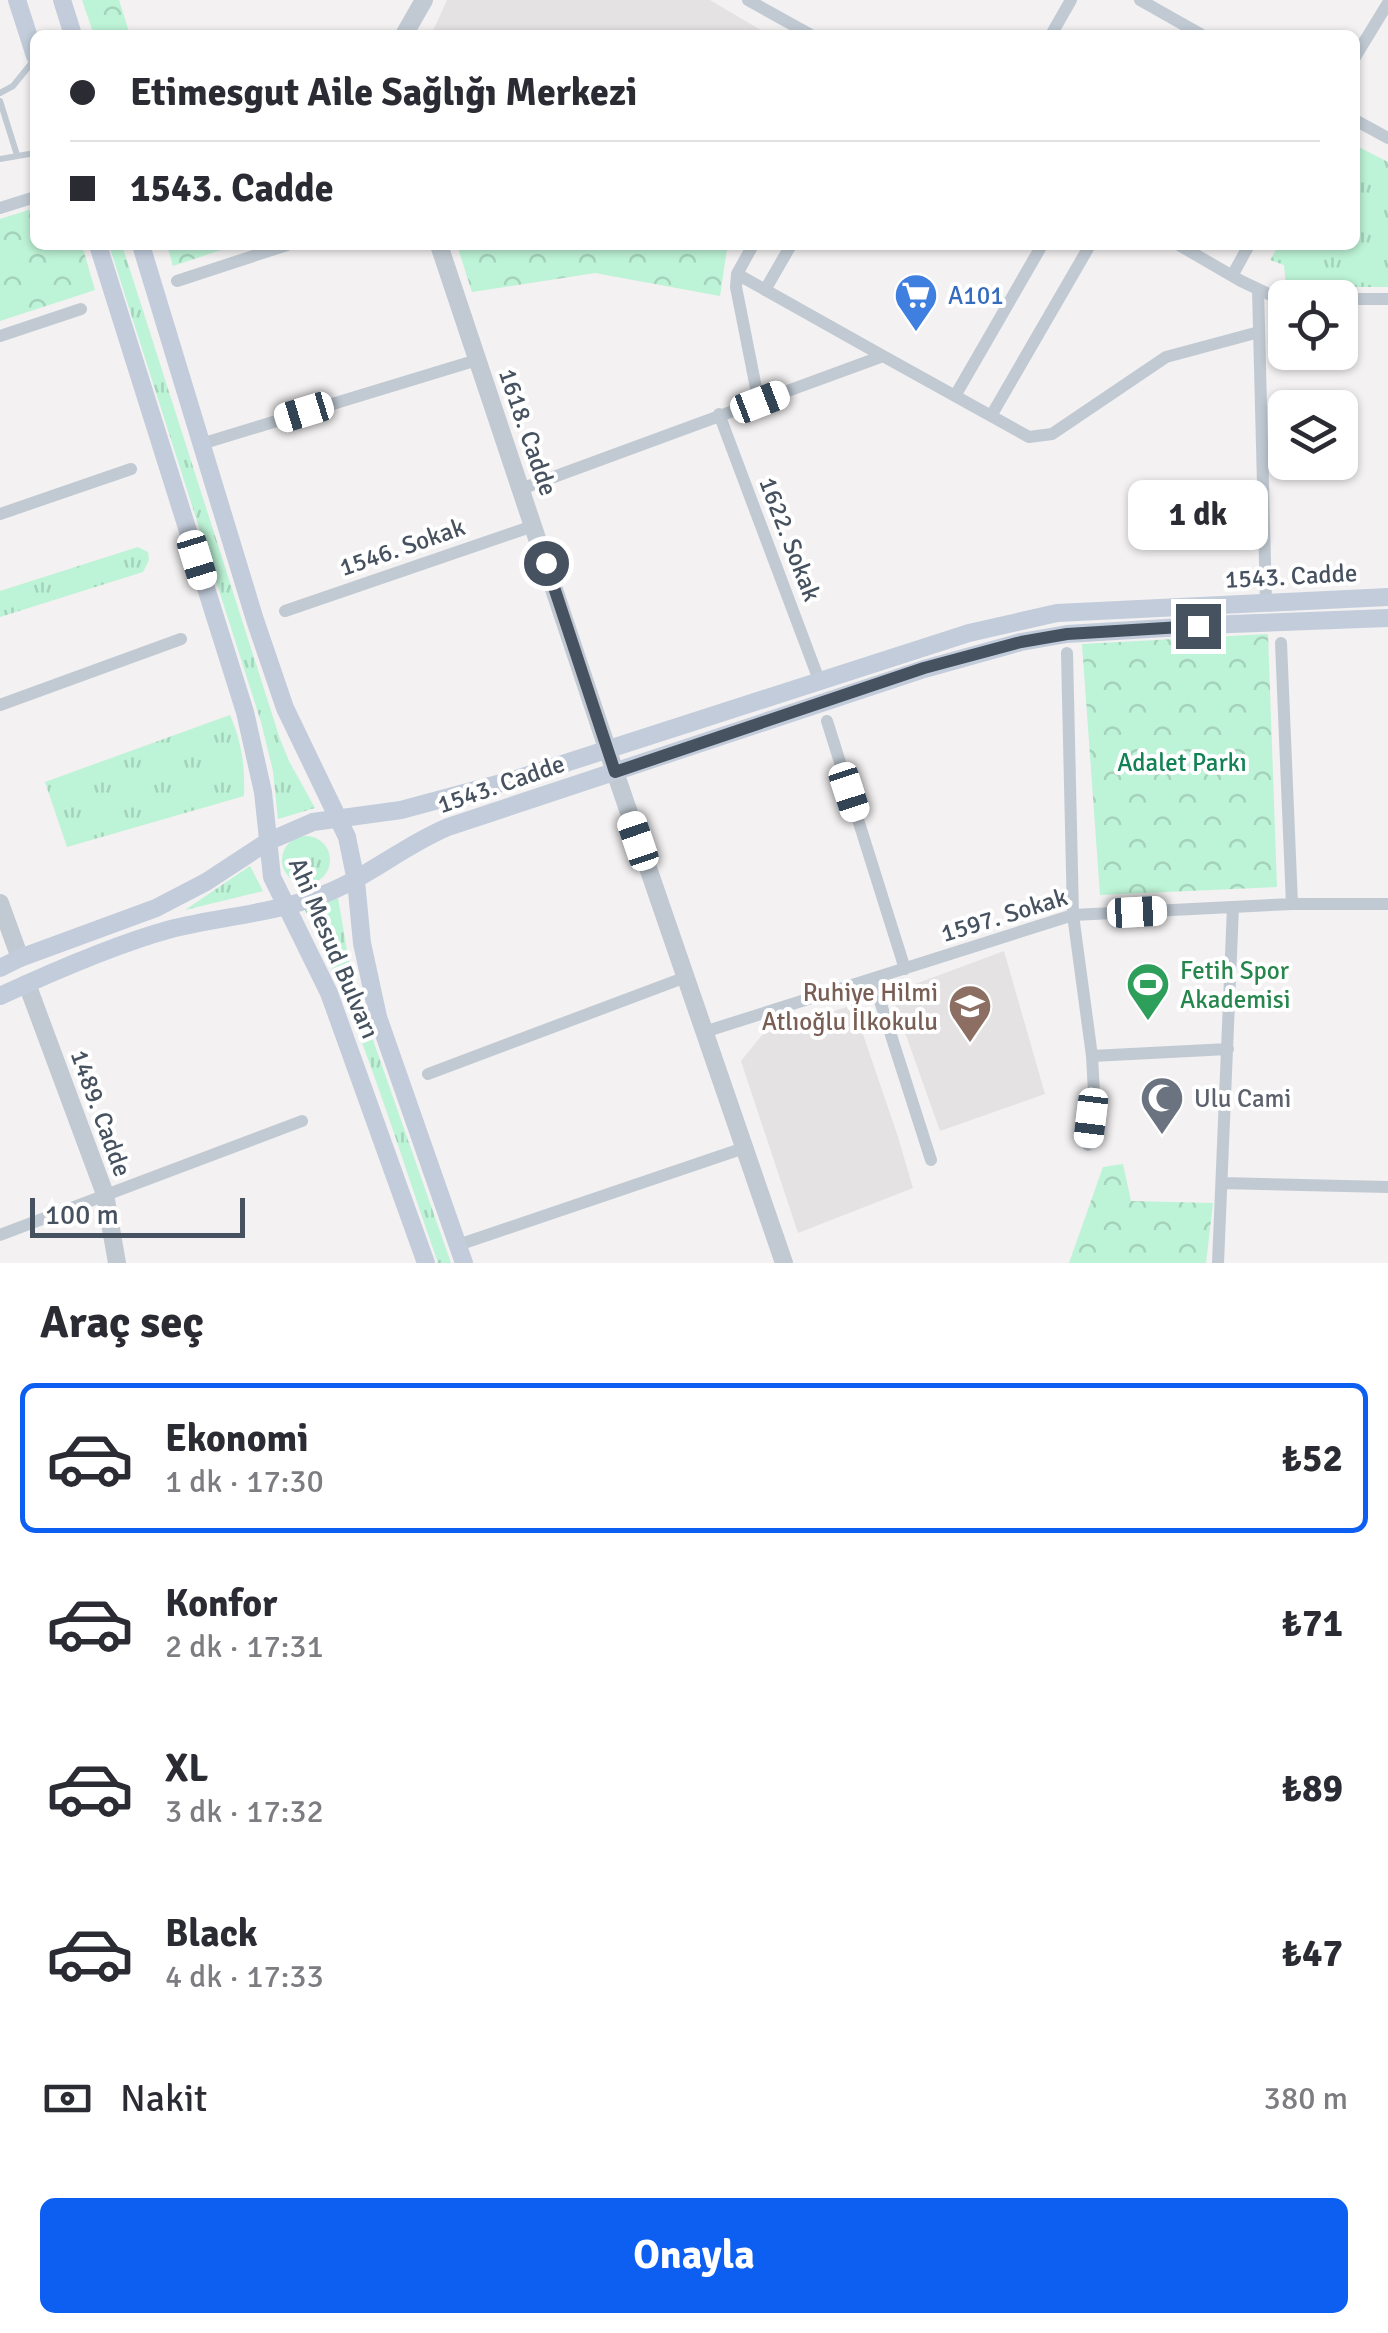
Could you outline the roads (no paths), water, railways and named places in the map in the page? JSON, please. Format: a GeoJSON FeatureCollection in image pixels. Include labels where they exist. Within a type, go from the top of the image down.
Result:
{"type":"FeatureCollection","features":[{"type":"Feature","properties":{"kind":"main road"},"geometry":{"type":"LineString","coordinates":[[17,0],[30,41]]}},
{"type":"Feature","properties":{"kind":"main road"},"geometry":{"type":"LineString","coordinates":[[62,0],[71,30]]}},
{"type":"Feature","properties":{"kind":"main road","name":"Ahi Mesud Bulvarı"},"geometry":{"type":"LineString","coordinates":[[100,250],[246,712],[263,792],[272,877],[329,994],[426,1263]]}},
{"type":"Feature","properties":{"kind":"main road","name":"Ahi Mesud Bulvarı"},"geometry":{"type":"LineString","coordinates":[[142,250],[285,708],[347,837],[362,943],[378,1018],[462,1254]]}},
{"type":"Feature","properties":{"kind":"main road","name":"1543. Cadde"},"geometry":{"type":"LineString","coordinates":[[0,968],[182,896],[267,842],[313,822],[384,814],[516,779],[969,633],[1057,614],[1388,597]]}},
{"type":"Feature","properties":{"kind":"main road","name":"1543. Cadde"},"geometry":{"type":"LineString","coordinates":[[0,996],[170,930],[308,900],[356,881],[429,835],[924,668],[1021,642],[1086,632],[1388,618]]}},
{"type":"Feature","properties":{"kind":"street"},"geometry":{"type":"LineString","coordinates":[[407,30],[424,0]]}},
{"type":"Feature","properties":{"kind":"street"},"geometry":{"type":"LineString","coordinates":[[1054,30],[1071,0]]}},
{"type":"Feature","properties":{"kind":"street"},"geometry":{"type":"LineString","coordinates":[[1140,0],[1193,30]]}},
{"type":"Feature","properties":{"kind":"street"},"geometry":{"type":"LineString","coordinates":[[755,2],[803,30]]}},
{"type":"Feature","properties":{"kind":"street"},"geometry":{"type":"LineString","coordinates":[[1360,49],[1388,3]]}},
{"type":"Feature","properties":{"kind":"street"},"geometry":{"type":"LineString","coordinates":[[1360,123],[1388,138]]}},
{"type":"Feature","properties":{"kind":"street"},"geometry":{"type":"LineString","coordinates":[[0,208],[30,199]]}},
{"type":"Feature","properties":{"kind":"street"},"geometry":{"type":"LineString","coordinates":[[177,281],[272,250]]}},
{"type":"Feature","properties":{"kind":"street","name":"1618. Cadde"},"geometry":{"type":"LineString","coordinates":[[440,250],[784,1263]]}},
{"type":"Feature","properties":{"kind":"street"},"geometry":{"type":"LineString","coordinates":[[750,250],[736,274],[736,287],[760,402]]}},
{"type":"Feature","properties":{"kind":"street"},"geometry":{"type":"LineString","coordinates":[[765,290],[788,250]]}},
{"type":"Feature","properties":{"kind":"street"},"geometry":{"type":"LineString","coordinates":[[955,396],[1039,250]]}},
{"type":"Feature","properties":{"kind":"street"},"geometry":{"type":"LineString","coordinates":[[991,416],[1087,250]]}},
{"type":"Feature","properties":{"kind":"street"},"geometry":{"type":"LineString","coordinates":[[1188,250],[1268,294]]}},
{"type":"Feature","properties":{"kind":"street"},"geometry":{"type":"LineString","coordinates":[[1232,276],[1245,250]]}},
{"type":"Feature","properties":{"kind":"street"},"geometry":{"type":"LineString","coordinates":[[736,274],[1030,437],[1052,434],[1166,357],[1259,332]]}},
{"type":"Feature","properties":{"kind":"street"},"geometry":{"type":"LineString","coordinates":[[1258,289],[1266,602]]}},
{"type":"Feature","properties":{"kind":"street"},"geometry":{"type":"LineString","coordinates":[[1358,299],[1388,299]]}},
{"type":"Feature","properties":{"kind":"street"},"geometry":{"type":"LineString","coordinates":[[0,336],[81,309]]}},
{"type":"Feature","properties":{"kind":"street"},"geometry":{"type":"LineString","coordinates":[[521,489],[883,356]]}},
{"type":"Feature","properties":{"kind":"street"},"geometry":{"type":"LineString","coordinates":[[201,444],[477,360]]}},
{"type":"Feature","properties":{"kind":"street","name":"1622. Sokak"},"geometry":{"type":"LineString","coordinates":[[719,414],[819,680]]}},
{"type":"Feature","properties":{"kind":"street"},"geometry":{"type":"LineString","coordinates":[[0,514],[131,469]]}},
{"type":"Feature","properties":{"kind":"street","name":"1546. Sokak"},"geometry":{"type":"LineString","coordinates":[[285,611],[533,526]]}},
{"type":"Feature","properties":{"kind":"street"},"geometry":{"type":"LineString","coordinates":[[0,705],[181,640]]}},
{"type":"Feature","properties":{"kind":"street"},"geometry":{"type":"LineString","coordinates":[[1281,643],[1292,904]]}},
{"type":"Feature","properties":{"kind":"street"},"geometry":{"type":"LineString","coordinates":[[1067,653],[1072,915],[1094,1093],[1088,1144]]}},
{"type":"Feature","properties":{"kind":"street"},"geometry":{"type":"LineString","coordinates":[[826,720],[905,969]]}},
{"type":"Feature","properties":{"kind":"street"},"geometry":{"type":"LineString","coordinates":[[0,903],[20,958]]}},
{"type":"Feature","properties":{"kind":"street","name":"1597. Sokak"},"geometry":{"type":"LineString","coordinates":[[704,1032],[1072,915],[1292,904],[1388,904]]}},
{"type":"Feature","properties":{"kind":"street"},"geometry":{"type":"LineString","coordinates":[[1218,1263],[1233,907]]}},
{"type":"Feature","properties":{"kind":"street"},"geometry":{"type":"LineString","coordinates":[[428,1074],[686,977]]}},
{"type":"Feature","properties":{"kind":"street"},"geometry":{"type":"LineString","coordinates":[[873,979],[932,1160]]}},
{"type":"Feature","properties":{"kind":"street","name":"1489. Cadde"},"geometry":{"type":"LineString","coordinates":[[26,984],[105,1194],[116,1263]]}},
{"type":"Feature","properties":{"kind":"street"},"geometry":{"type":"LineString","coordinates":[[1092,1056],[1228,1049]]}},
{"type":"Feature","properties":{"kind":"street"},"geometry":{"type":"LineString","coordinates":[[0,1234],[302,1121]]}},
{"type":"Feature","properties":{"kind":"street"},"geometry":{"type":"LineString","coordinates":[[462,1254],[744,1148]]}},
{"type":"Feature","properties":{"kind":"street"},"geometry":{"type":"LineString","coordinates":[[1222,1182],[1388,1188]]}},
{"type":"Feature","properties":{"kind":"lane"},"geometry":{"type":"LineString","coordinates":[[0,92],[12,86],[30,63]]}},
{"type":"Feature","properties":{"kind":"lane"},"geometry":{"type":"LineString","coordinates":[[0,101],[17,155]]}},
{"type":"Feature","properties":{"kind":"lane"},"geometry":{"type":"LineString","coordinates":[[0,160],[30,154]]}},
{"type":"Feature","properties":{"kind":"place","name":"A101"},"geometry":{"type":"Point","coordinates":[916,333]}},
{"type":"Feature","properties":{"kind":"place","name":"Fetih Spor Akademisi"},"geometry":{"type":"Point","coordinates":[1148,1022]}},
{"type":"Feature","properties":{"kind":"place","name":"Ruhiye Hilmi Atlıoğlu İlkokulu"},"geometry":{"type":"Point","coordinates":[970,1044]}},
{"type":"Feature","properties":{"kind":"place","name":"Ulu Cami"},"geometry":{"type":"Point","coordinates":[1162,1136]}},
{"type":"Feature","properties":{"kind":"park label","name":"Adalet Parkı"},"geometry":{"type":"Point","coordinates":[1182,762]}}]}
